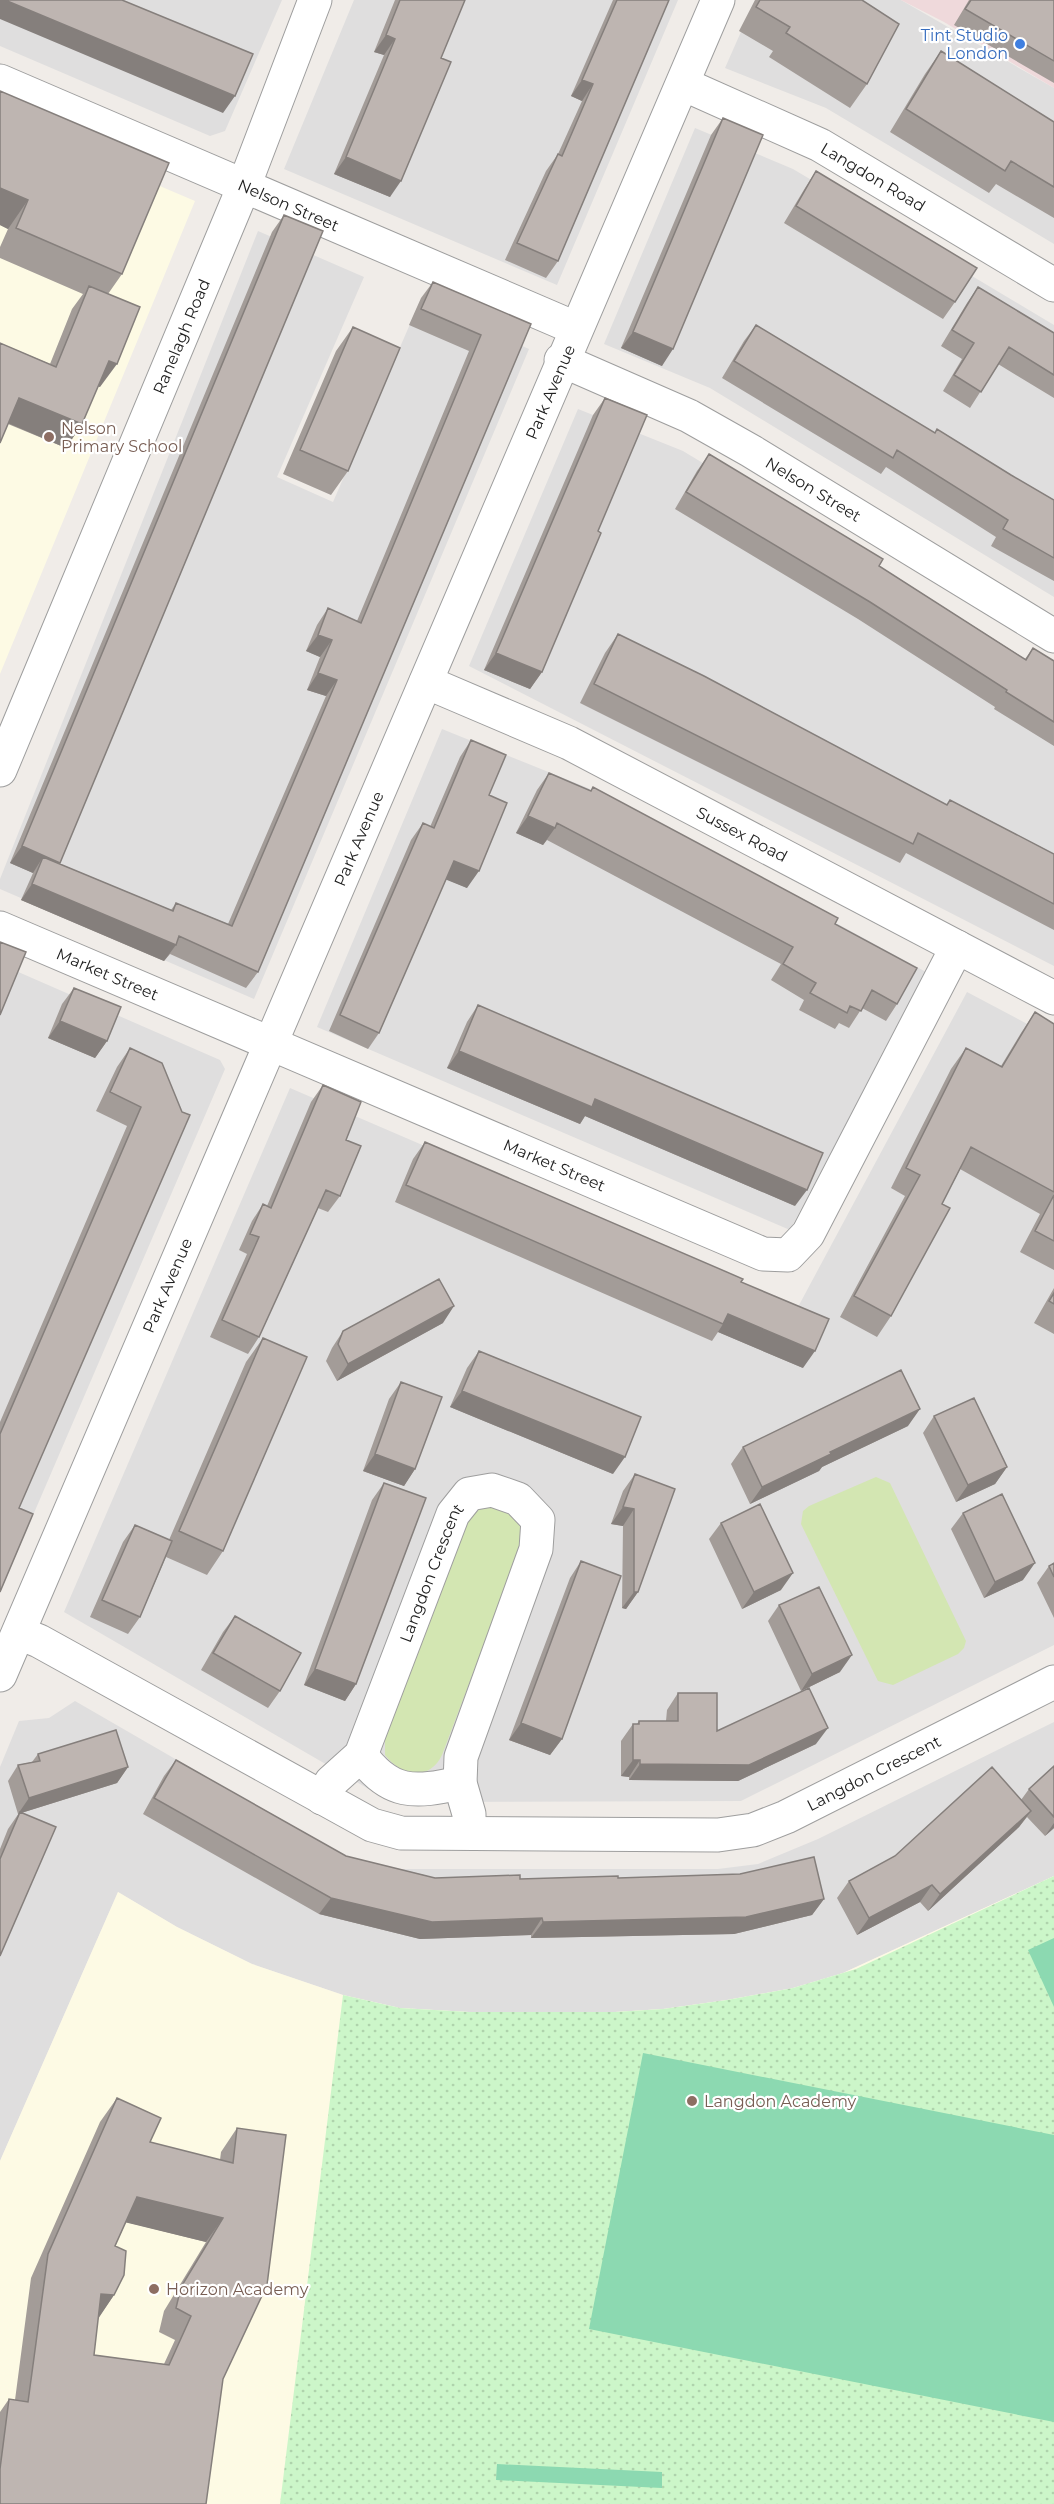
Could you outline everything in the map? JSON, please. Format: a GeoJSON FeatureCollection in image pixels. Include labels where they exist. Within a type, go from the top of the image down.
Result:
{"type":"FeatureCollection","features":[{"type":"Feature","properties":{"kind":"street","name":"Ranelagh Road"},"geometry":{"type":"LineString","coordinates":[[0,770],[244,186],[315,0]]}},
{"type":"Feature","properties":{"kind":"street","name":"Park Avenue"},"geometry":{"type":"LineString","coordinates":[[0,1676],[271,1046],[561,360],[683,84],[717,0]]}},
{"type":"Feature","properties":{"kind":"street","name":"Nelson Street"},"geometry":{"type":"LineString","coordinates":[[0,81],[575,328]]}},
{"type":"Feature","properties":{"kind":"street","name":"Langdon Road"},"geometry":{"type":"LineString","coordinates":[[683,84],[820,145],[1054,285]]}},
{"type":"Feature","properties":{"kind":"street","name":"Nelson Street"},"geometry":{"type":"LineString","coordinates":[[561,360],[689,416],[1054,636]]}},
{"type":"Feature","properties":{"kind":"street","name":"Sussex Road"},"geometry":{"type":"LineString","coordinates":[[426,682],[568,743],[1054,998]]}},
{"type":"Feature","properties":{"kind":"street","name":"Market Street"},"geometry":{"type":"LineString","coordinates":[[0,928],[271,1046],[763,1254],[788,1255],[808,1234],[957,947]]}},
{"type":"Feature","properties":{"kind":"street","name":"Langdon Crescent"},"geometry":{"type":"LineString","coordinates":[[322,1798],[330,1782],[361,1755],[453,1514],[469,1494],[492,1490],[518,1499],[538,1520],[536,1549],[461,1756],[460,1783],[469,1814],[469,1832]]}},
{"type":"Feature","properties":{"kind":"street","name":"Langdon Crescent"},"geometry":{"type":"LineString","coordinates":[[19,1633],[39,1641],[372,1825],[401,1833],[718,1835],[753,1830],[786,1817],[1054,1682]]}},
{"type":"Feature","properties":{"kind":"street"},"geometry":{"type":"LineString","coordinates":[[361,1755],[374,1772],[391,1785],[429,1790],[460,1783]]}},
{"type":"Feature","properties":{"kind":"shaded area"},"geometry":{"type":"Polygon","coordinates":[[[0,0],[282,0],[225,131],[210,136],[0,46],[0,0]]]}},
{"type":"Feature","properties":{"kind":"shaded area"},"geometry":{"type":"Polygon","coordinates":[[[354,0],[678,0],[557,285],[284,169],[354,0]]]}},
{"type":"Feature","properties":{"kind":"shaded area"},"geometry":{"type":"Polygon","coordinates":[[[755,0],[901,0],[1054,88],[1054,244],[826,108],[725,68],[755,0]]]}},
{"type":"Feature","properties":{"kind":"shaded area","name":"Tint Studio London"},"geometry":{"type":"Polygon","coordinates":[[[901,0],[1054,0],[1054,88],[944,22],[901,0]]]}},
{"type":"Feature","properties":{"kind":"shaded area","name":"Nelson Primary School"},"geometry":{"type":"Polygon","coordinates":[[[0,118],[195,201],[0,674],[0,118]]]}},
{"type":"Feature","properties":{"kind":"shaded area"},"geometry":{"type":"Polygon","coordinates":[[[695,128],[793,169],[1054,325],[1054,597],[710,388],[604,344],[695,128]]]}},
{"type":"Feature","properties":{"kind":"shaded area"},"geometry":{"type":"Polygon","coordinates":[[[258,231],[364,277],[277,477],[333,502],[420,301],[529,349],[254,999],[0,889],[0,879],[258,231]]]}},
{"type":"Feature","properties":{"kind":"shaded area"},"geometry":{"type":"Polygon","coordinates":[[[578,409],[683,451],[1054,676],[1054,966],[469,666],[578,409]]]}},
{"type":"Feature","properties":{"kind":"shaded area"},"geometry":{"type":"Polygon","coordinates":[[[442,729],[588,788],[926,972],[790,1230],[317,1027],[442,729]]]}},
{"type":"Feature","properties":{"kind":"shaded area"},"geometry":{"type":"Polygon","coordinates":[[[0,964],[220,1060],[225,1069],[0,1592],[0,964]]]}},
{"type":"Feature","properties":{"kind":"shaded area"},"geometry":{"type":"Polygon","coordinates":[[[967,992],[1054,1038],[1054,1645],[741,1801],[391,1802],[64,1612],[290,1088],[798,1307],[967,992]]]}},
{"type":"Feature","properties":{"kind":"shaded area"},"geometry":{"type":"Polygon","coordinates":[[[75,1701],[331,1849],[375,1869],[718,1869],[758,1864],[818,1839],[1054,1722],[1054,1876],[843,1973],[793,1988],[727,2000],[663,2009],[615,2012],[469,2012],[400,2008],[343,1995],[252,1964],[177,1927],[118,1892],[0,2161],[0,1767],[19,1721],[49,1718],[75,1701]]]}},
{"type":"Feature","properties":{"kind":"shaded area","name":"Langdon Academy"},"geometry":{"type":"Polygon","coordinates":[[[1054,1876],[1054,2504],[0,2504],[0,2161],[118,1892],[177,1927],[252,1964],[343,1995],[400,2008],[469,2012],[615,2012],[663,2009],[727,2000],[793,1988],[843,1973],[1054,1876]]]}},
{"type":"Feature","properties":{"kind":"green space"},"geometry":{"type":"Polygon","coordinates":[[[876,1477],[890,1483],[966,1641],[964,1648],[958,1654],[893,1685],[878,1681],[801,1524],[803,1511],[809,1506],[876,1477]]]}},
{"type":"Feature","properties":{"kind":"green space"},"geometry":{"type":"Polygon","coordinates":[[[501,1505],[522,1526],[522,1544],[442,1755],[430,1769],[415,1773],[407,1771],[399,1768],[385,1755],[385,1735],[464,1521],[480,1506],[501,1505]]]}},
{"type":"Feature","properties":{"kind":"green space","name":"Langdon Academy"},"geometry":{"type":"Polygon","coordinates":[[[1054,1876],[1054,2504],[280,2504],[343,1995],[400,2008],[469,2012],[615,2012],[663,2009],[727,2000],[793,1988],[856,1969],[1054,1876]]]}},
{"type":"Feature","properties":{"kind":"green space"},"geometry":{"type":"Polygon","coordinates":[[[1054,1938],[1054,2007],[1028,1950],[1054,1938]]]}},
{"type":"Feature","properties":{"kind":"green space"},"geometry":{"type":"Polygon","coordinates":[[[643,2053],[1054,2135],[1054,2422],[589,2329],[643,2053]]]}},
{"type":"Feature","properties":{"kind":"green space"},"geometry":{"type":"Polygon","coordinates":[[[497,2464],[662,2472],[662,2488],[496,2480],[497,2464]]]}},
{"type":"Feature","properties":{"kind":"building"},"geometry":{"type":"Polygon","coordinates":[[[5,0],[122,0],[253,54],[235,96],[5,0]]]}},
{"type":"Feature","properties":{"kind":"building"},"geometry":{"type":"Polygon","coordinates":[[[400,0],[465,0],[441,58],[451,62],[401,181],[346,157],[395,39],[386,35],[400,0]]]}},
{"type":"Feature","properties":{"kind":"building"},"geometry":{"type":"Polygon","coordinates":[[[617,0],[669,0],[558,261],[517,243],[558,154],[562,156],[593,84],[582,80],[617,0]]]}},
{"type":"Feature","properties":{"kind":"building"},"geometry":{"type":"Polygon","coordinates":[[[760,0],[862,0],[899,24],[867,84],[786,33],[790,27],[756,7],[760,0]]]}},
{"type":"Feature","properties":{"kind":"building"},"geometry":{"type":"Polygon","coordinates":[[[971,0],[1054,0],[1054,61],[965,9],[971,0]]]}},
{"type":"Feature","properties":{"kind":"building"},"geometry":{"type":"Polygon","coordinates":[[[941,51],[1054,122],[1054,187],[1011,161],[1005,171],[906,109],[941,51]]]}},
{"type":"Feature","properties":{"kind":"building"},"geometry":{"type":"Polygon","coordinates":[[[0,91],[169,163],[122,274],[16,228],[28,200],[0,188],[0,91]]]}},
{"type":"Feature","properties":{"kind":"building"},"geometry":{"type":"Polygon","coordinates":[[[723,118],[763,135],[673,349],[633,332],[723,118]]]}},
{"type":"Feature","properties":{"kind":"building"},"geometry":{"type":"Polygon","coordinates":[[[816,171],[977,268],[955,302],[796,206],[816,171]]]}},
{"type":"Feature","properties":{"kind":"building"},"geometry":{"type":"Polygon","coordinates":[[[284,215],[323,231],[60,863],[22,846],[284,215]]]}},
{"type":"Feature","properties":{"kind":"building"},"geometry":{"type":"Polygon","coordinates":[[[433,282],[531,324],[258,972],[179,936],[176,945],[32,884],[43,857],[173,911],[176,903],[232,926],[337,680],[318,673],[332,640],[318,635],[328,608],[361,623],[481,335],[421,309],[433,282]]]}},
{"type":"Feature","properties":{"kind":"building"},"geometry":{"type":"Polygon","coordinates":[[[89,286],[140,307],[117,364],[109,361],[82,424],[19,398],[0,443],[0,343],[56,367],[89,286]]]}},
{"type":"Feature","properties":{"kind":"building"},"geometry":{"type":"Polygon","coordinates":[[[978,287],[1054,333],[1054,375],[1009,347],[981,392],[954,375],[974,343],[952,330],[978,287]]]}},
{"type":"Feature","properties":{"kind":"building"},"geometry":{"type":"Polygon","coordinates":[[[756,325],[935,433],[937,429],[1054,500],[1054,558],[1003,529],[1008,520],[897,450],[893,458],[734,361],[756,325]]]}},
{"type":"Feature","properties":{"kind":"building"},"geometry":{"type":"Polygon","coordinates":[[[353,327],[400,348],[348,471],[300,450],[353,327]]]}},
{"type":"Feature","properties":{"kind":"building"},"geometry":{"type":"Polygon","coordinates":[[[605,398],[647,415],[598,531],[601,533],[542,672],[496,653],[605,398]]]}},
{"type":"Feature","properties":{"kind":"building"},"geometry":{"type":"Polygon","coordinates":[[[709,454],[883,559],[879,566],[1026,660],[1033,648],[1054,661],[1054,722],[870,602],[686,492],[709,454]]]}},
{"type":"Feature","properties":{"kind":"building"},"geometry":{"type":"Polygon","coordinates":[[[618,634],[704,676],[947,805],[950,800],[1054,854],[1054,904],[918,833],[913,844],[594,684],[618,634]]]}},
{"type":"Feature","properties":{"kind":"building"},"geometry":{"type":"Polygon","coordinates":[[[471,740],[506,755],[489,795],[507,803],[479,871],[454,861],[379,1033],[340,1015],[423,823],[434,828],[471,740]]]}},
{"type":"Feature","properties":{"kind":"building"},"geometry":{"type":"Polygon","coordinates":[[[549,773],[591,791],[593,787],[838,918],[835,924],[917,968],[897,1004],[872,990],[861,1011],[850,1006],[847,1013],[810,993],[816,983],[783,964],[793,947],[557,823],[555,828],[528,816],[549,773]]]}},
{"type":"Feature","properties":{"kind":"building"},"geometry":{"type":"Polygon","coordinates":[[[0,942],[26,952],[0,1015],[0,942]]]}},
{"type":"Feature","properties":{"kind":"building"},"geometry":{"type":"Polygon","coordinates":[[[74,988],[121,1007],[107,1041],[60,1021],[74,988]]]}},
{"type":"Feature","properties":{"kind":"building"},"geometry":{"type":"Polygon","coordinates":[[[478,1005],[823,1153],[807,1190],[595,1099],[592,1107],[459,1051],[478,1005]]]}},
{"type":"Feature","properties":{"kind":"building"},"geometry":{"type":"Polygon","coordinates":[[[1035,1012],[1054,1024],[1054,1192],[971,1147],[942,1204],[950,1208],[891,1316],[854,1296],[920,1175],[906,1168],[966,1048],[1002,1067],[1035,1012]]]}},
{"type":"Feature","properties":{"kind":"building"},"geometry":{"type":"Polygon","coordinates":[[[130,1048],[162,1063],[182,1112],[190,1115],[19,1508],[33,1514],[0,1592],[0,1434],[141,1107],[110,1092],[130,1048]]]}},
{"type":"Feature","properties":{"kind":"building"},"geometry":{"type":"Polygon","coordinates":[[[323,1085],[361,1102],[346,1140],[361,1146],[340,1196],[326,1190],[259,1337],[222,1320],[259,1237],[250,1234],[263,1204],[271,1208],[323,1085]]]}},
{"type":"Feature","properties":{"kind":"building"},"geometry":{"type":"Polygon","coordinates":[[[425,1142],[743,1279],[741,1282],[829,1319],[815,1351],[728,1314],[723,1324],[406,1185],[425,1142]]]}},
{"type":"Feature","properties":{"kind":"building"},"geometry":{"type":"Polygon","coordinates":[[[1054,1195],[1054,1241],[1035,1231],[1054,1195]]]}},
{"type":"Feature","properties":{"kind":"building"},"geometry":{"type":"Polygon","coordinates":[[[439,1279],[454,1306],[348,1364],[338,1344],[343,1331],[439,1279]]]}},
{"type":"Feature","properties":{"kind":"building"},"geometry":{"type":"Polygon","coordinates":[[[1054,1293],[1054,1304],[1049,1301],[1054,1293]]]}},
{"type":"Feature","properties":{"kind":"building"},"geometry":{"type":"Polygon","coordinates":[[[263,1338],[307,1357],[223,1551],[179,1531],[263,1338]]]}},
{"type":"Feature","properties":{"kind":"building"},"geometry":{"type":"Polygon","coordinates":[[[479,1351],[641,1417],[625,1457],[462,1391],[479,1351]]]}},
{"type":"Feature","properties":{"kind":"building"},"geometry":{"type":"Polygon","coordinates":[[[901,1370],[920,1409],[762,1487],[743,1447],[901,1370]]]}},
{"type":"Feature","properties":{"kind":"building"},"geometry":{"type":"Polygon","coordinates":[[[401,1382],[442,1397],[415,1469],[375,1454],[401,1382]]]}},
{"type":"Feature","properties":{"kind":"building"},"geometry":{"type":"Polygon","coordinates":[[[974,1398],[1007,1467],[968,1485],[934,1416],[974,1398]]]}},
{"type":"Feature","properties":{"kind":"building"},"geometry":{"type":"Polygon","coordinates":[[[635,1474],[675,1489],[638,1592],[634,1592],[634,1509],[623,1507],[635,1474]]]}},
{"type":"Feature","properties":{"kind":"building"},"geometry":{"type":"Polygon","coordinates":[[[384,1483],[426,1498],[356,1684],[315,1669],[384,1483]]]}},
{"type":"Feature","properties":{"kind":"building"},"geometry":{"type":"Polygon","coordinates":[[[1002,1494],[1035,1563],[995,1582],[963,1513],[1002,1494]]]}},
{"type":"Feature","properties":{"kind":"building"},"geometry":{"type":"Polygon","coordinates":[[[760,1504],[793,1573],[754,1592],[721,1523],[760,1504]]]}},
{"type":"Feature","properties":{"kind":"building"},"geometry":{"type":"Polygon","coordinates":[[[135,1525],[172,1541],[140,1617],[102,1600],[135,1525]]]}},
{"type":"Feature","properties":{"kind":"building"},"geometry":{"type":"Polygon","coordinates":[[[581,1561],[621,1576],[562,1739],[521,1723],[581,1561]]]}},
{"type":"Feature","properties":{"kind":"building"},"geometry":{"type":"Polygon","coordinates":[[[1054,1563],[1054,1577],[1049,1566],[1054,1563]]]}},
{"type":"Feature","properties":{"kind":"building"},"geometry":{"type":"Polygon","coordinates":[[[819,1587],[852,1655],[812,1674],[779,1605],[819,1587]]]}},
{"type":"Feature","properties":{"kind":"building"},"geometry":{"type":"Polygon","coordinates":[[[235,1616],[301,1653],[280,1691],[213,1653],[235,1616]]]}},
{"type":"Feature","properties":{"kind":"building"},"geometry":{"type":"Polygon","coordinates":[[[809,1688],[828,1728],[749,1765],[640,1764],[640,1760],[633,1760],[633,1724],[639,1724],[639,1721],[678,1721],[678,1693],[717,1693],[717,1731],[809,1688]]]}},
{"type":"Feature","properties":{"kind":"building"},"geometry":{"type":"Polygon","coordinates":[[[116,1730],[128,1767],[29,1798],[18,1765],[40,1761],[38,1754],[116,1730]]]}},
{"type":"Feature","properties":{"kind":"building"},"geometry":{"type":"Polygon","coordinates":[[[176,1760],[346,1856],[435,1878],[520,1875],[520,1879],[618,1876],[618,1878],[740,1874],[814,1857],[824,1899],[746,1917],[543,1922],[542,1918],[432,1922],[331,1898],[154,1798],[176,1760]]]}},
{"type":"Feature","properties":{"kind":"building"},"geometry":{"type":"Polygon","coordinates":[[[1054,1766],[1054,1817],[1029,1789],[1054,1766]]]}},
{"type":"Feature","properties":{"kind":"building"},"geometry":{"type":"Polygon","coordinates":[[[992,1767],[1031,1811],[940,1894],[932,1885],[869,1918],[849,1881],[895,1856],[992,1767]]]}},
{"type":"Feature","properties":{"kind":"building"},"geometry":{"type":"Polygon","coordinates":[[[20,1812],[56,1827],[0,1956],[0,1859],[20,1812]]]}},
{"type":"Feature","properties":{"kind":"building"},"geometry":{"type":"Polygon","coordinates":[[[117,2098],[161,2118],[150,2142],[233,2163],[237,2128],[286,2135],[267,2285],[223,2379],[206,2504],[0,2504],[0,2469],[9,2399],[28,2402],[48,2254],[117,2098]],[[137,2197],[115,2246],[126,2251],[124,2275],[114,2295],[101,2294],[94,2355],[169,2365],[191,2316],[176,2308],[181,2287],[223,2218],[137,2197]]]}},
{"type":"Feature","properties":{"kind":"place","name":"Tint Studio London"},"geometry":{"type":"Point","coordinates":[1020,44]}},
{"type":"Feature","properties":{"kind":"place","name":"Nelson Primary School"},"geometry":{"type":"Point","coordinates":[49,437]}},
{"type":"Feature","properties":{"kind":"place","name":"Langdon Academy"},"geometry":{"type":"Point","coordinates":[692,2101]}},
{"type":"Feature","properties":{"kind":"place","name":"Horizon Academy"},"geometry":{"type":"Point","coordinates":[154,2289]}}]}
